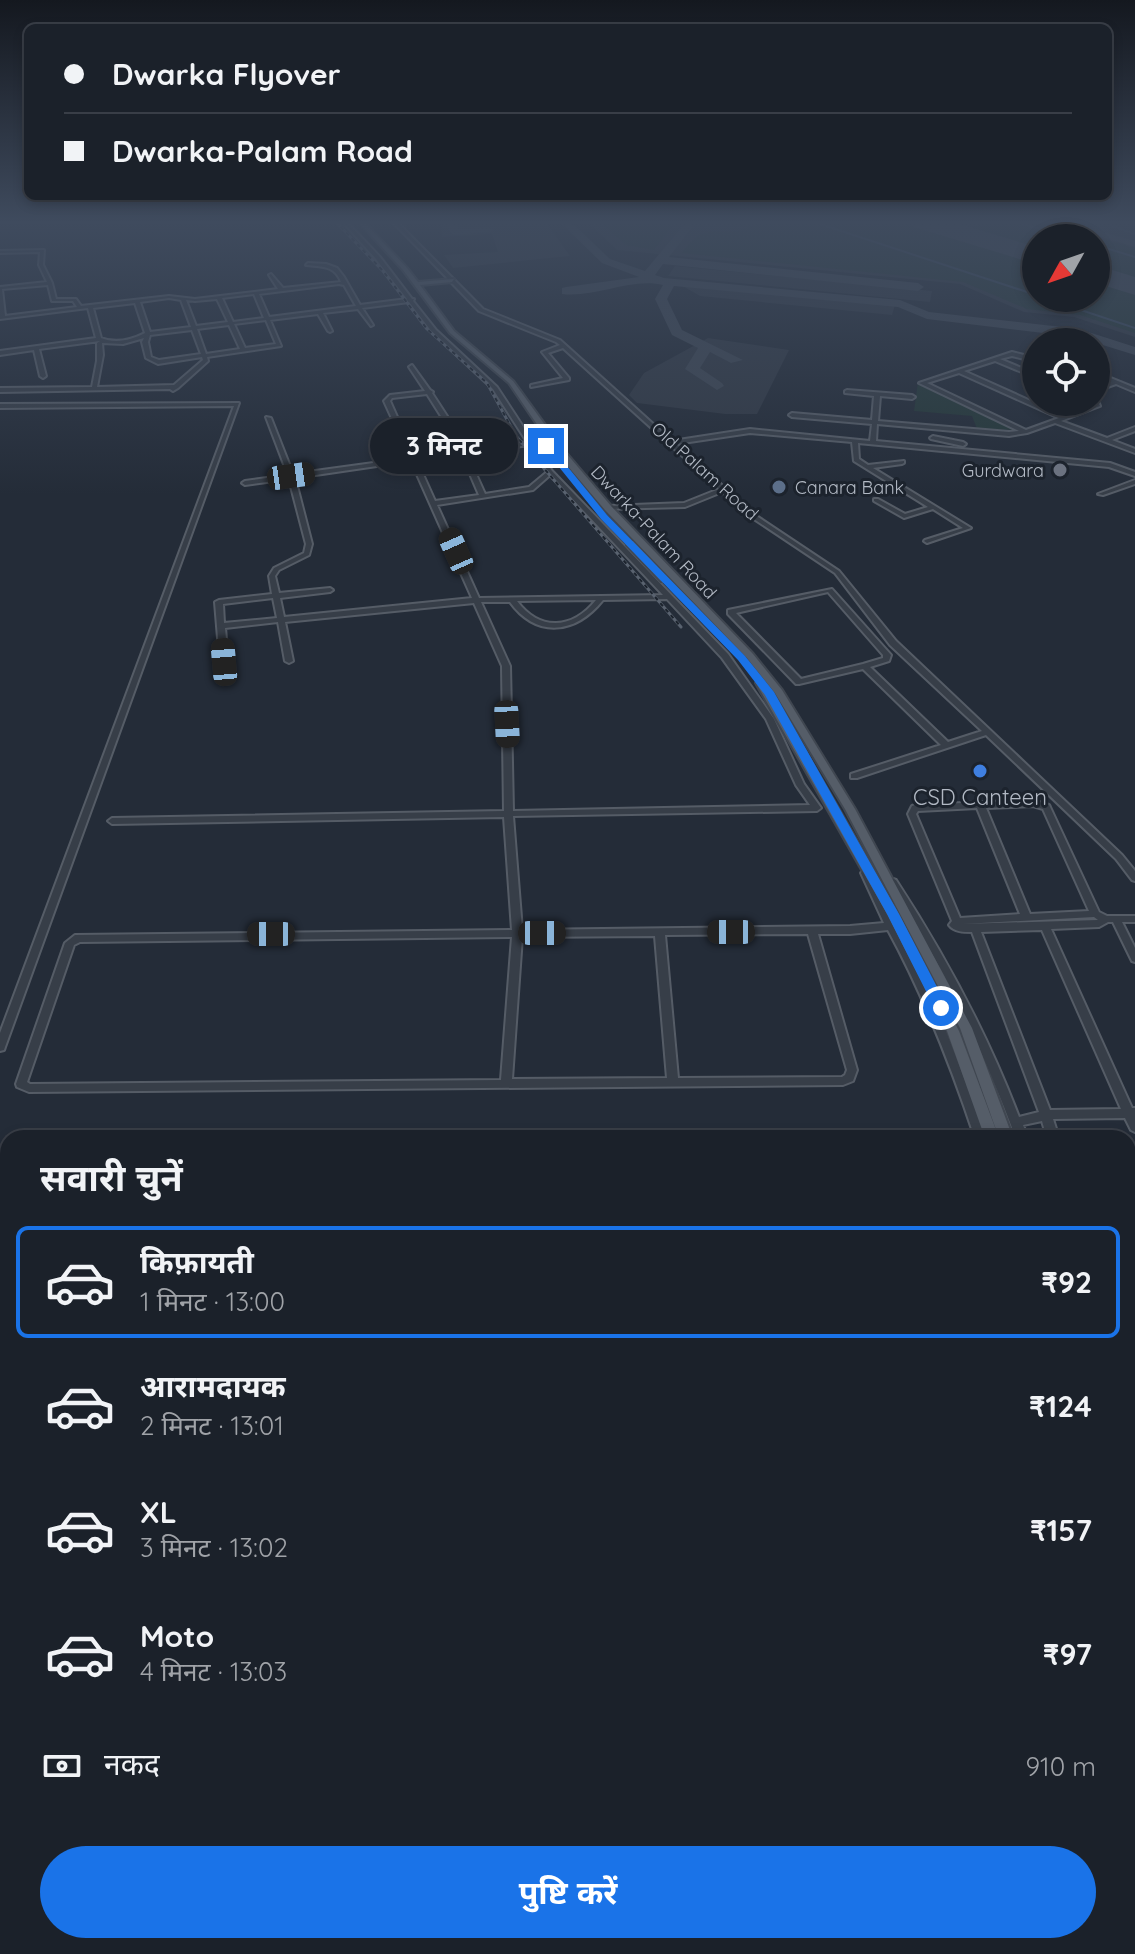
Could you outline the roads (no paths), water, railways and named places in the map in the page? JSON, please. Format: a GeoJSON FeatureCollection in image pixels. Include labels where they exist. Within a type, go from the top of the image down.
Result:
{"type":"FeatureCollection","features":[{"type":"Feature","properties":{"kind":"main road","name":"Dwarka-Palam Road"},"geometry":{"type":"LineString","coordinates":[[429,312],[444,332],[503,384],[566,473],[604,517],[742,658],[770,694],[864,849]]}},
{"type":"Feature","properties":{"kind":"main road","name":"Dwarka-Palam Road"},"geometry":{"type":"LineString","coordinates":[[437,312],[452,332],[511,382],[558,449],[608,508],[750,656],[779,692],[864,849]]}},
{"type":"Feature","properties":{"kind":"main road"},"geometry":{"type":"LineString","coordinates":[[864,849],[953,1031],[989,1130]]}},
{"type":"Feature","properties":{"kind":"main road"},"geometry":{"type":"LineString","coordinates":[[879,878],[966,1028],[1003,1130]]}},
{"type":"Feature","properties":{"kind":"street"},"geometry":{"type":"LineString","coordinates":[[1,317],[39,312]]}},
{"type":"Feature","properties":{"kind":"street"},"geometry":{"type":"LineString","coordinates":[[92,312],[102,363],[96,372],[94,389]]}},
{"type":"Feature","properties":{"kind":"street"},"geometry":{"type":"LineString","coordinates":[[141,312],[148,334],[145,342],[151,360],[206,356],[280,343],[265,312]]}},
{"type":"Feature","properties":{"kind":"street"},"geometry":{"type":"LineString","coordinates":[[161,402],[203,364],[206,356],[188,312]]}},
{"type":"Feature","properties":{"kind":"street"},"geometry":{"type":"LineString","coordinates":[[227,312],[243,350]]}},
{"type":"Feature","properties":{"kind":"street"},"geometry":{"type":"LineString","coordinates":[[0,353],[136,339],[148,334],[310,312]]}},
{"type":"Feature","properties":{"kind":"street"},"geometry":{"type":"LineString","coordinates":[[320,312],[330,331]]}},
{"type":"Feature","properties":{"kind":"street"},"geometry":{"type":"LineString","coordinates":[[362,312],[371,325]]}},
{"type":"Feature","properties":{"kind":"street"},"geometry":{"type":"LineString","coordinates":[[112,821],[817,808],[800,785],[777,733],[749,686],[725,656],[665,597],[550,472],[495,388],[434,331],[421,312]]}},
{"type":"Feature","properties":{"kind":"street","name":"Old Palam Road"},"geometry":{"type":"LineString","coordinates":[[487,312],[542,333],[563,346],[674,442],[753,516],[837,572],[893,643],[1119,857],[1135,878]]}},
{"type":"Feature","properties":{"kind":"street"},"geometry":{"type":"LineString","coordinates":[[533,386],[567,379],[545,352],[563,346]]}},
{"type":"Feature","properties":{"kind":"street"},"geometry":{"type":"LineString","coordinates":[[36,348],[43,376]]}},
{"type":"Feature","properties":{"kind":"street"},"geometry":{"type":"LineString","coordinates":[[1022,356],[1015,354],[995,359],[922,383],[1025,432]]}},
{"type":"Feature","properties":{"kind":"street"},"geometry":{"type":"LineString","coordinates":[[995,359],[1022,370]]}},
{"type":"Feature","properties":{"kind":"street"},"geometry":{"type":"LineString","coordinates":[[412,367],[467,452]]}},
{"type":"Feature","properties":{"kind":"street"},"geometry":{"type":"LineString","coordinates":[[959,371],[1022,398]]}},
{"type":"Feature","properties":{"kind":"street"},"geometry":{"type":"LineString","coordinates":[[1110,380],[1135,390]]}},
{"type":"Feature","properties":{"kind":"street"},"geometry":{"type":"LineString","coordinates":[[1110,384],[1116,382]]}},
{"type":"Feature","properties":{"kind":"street"},"geometry":{"type":"LineString","coordinates":[[0,390],[176,387]]}},
{"type":"Feature","properties":{"kind":"street"},"geometry":{"type":"LineString","coordinates":[[430,392],[387,399],[506,666],[509,814],[517,933],[506,1083]]}},
{"type":"Feature","properties":{"kind":"street"},"geometry":{"type":"LineString","coordinates":[[847,392],[912,397]]}},
{"type":"Feature","properties":{"kind":"street"},"geometry":{"type":"LineString","coordinates":[[873,442],[877,395]]}},
{"type":"Feature","properties":{"kind":"street"},"geometry":{"type":"LineString","coordinates":[[0,406],[161,402],[237,404],[0,1047]]}},
{"type":"Feature","properties":{"kind":"street"},"geometry":{"type":"LineString","coordinates":[[792,415],[875,423],[1110,465],[1135,474]]}},
{"type":"Feature","properties":{"kind":"street"},"geometry":{"type":"LineString","coordinates":[[1060,416],[1064,418]]}},
{"type":"Feature","properties":{"kind":"street"},"geometry":{"type":"LineString","coordinates":[[674,442],[740,431],[873,442],[963,441],[1025,432],[1069,416]]}},
{"type":"Feature","properties":{"kind":"street"},"geometry":{"type":"LineString","coordinates":[[268,418],[291,476],[309,550],[274,572],[275,597],[289,661]]}},
{"type":"Feature","properties":{"kind":"street"},"geometry":{"type":"LineString","coordinates":[[1056,421],[1135,451]]}},
{"type":"Feature","properties":{"kind":"street"},"geometry":{"type":"LineString","coordinates":[[1106,441],[1135,429]]}},
{"type":"Feature","properties":{"kind":"street"},"geometry":{"type":"LineString","coordinates":[[954,436],[963,441]]}},
{"type":"Feature","properties":{"kind":"street"},"geometry":{"type":"LineString","coordinates":[[933,438],[963,441]]}},
{"type":"Feature","properties":{"kind":"street"},"geometry":{"type":"LineString","coordinates":[[855,441],[854,458],[968,528],[927,541]]}},
{"type":"Feature","properties":{"kind":"street"},"geometry":{"type":"LineString","coordinates":[[245,483],[530,443]]}},
{"type":"Feature","properties":{"kind":"street"},"geometry":{"type":"LineString","coordinates":[[867,467],[902,462]]}},
{"type":"Feature","properties":{"kind":"street"},"geometry":{"type":"LineString","coordinates":[[434,503],[534,488],[550,472]]}},
{"type":"Feature","properties":{"kind":"street"},"geometry":{"type":"LineString","coordinates":[[473,474],[483,496]]}},
{"type":"Feature","properties":{"kind":"street"},"geometry":{"type":"LineString","coordinates":[[1101,494],[1135,482]]}},
{"type":"Feature","properties":{"kind":"street"},"geometry":{"type":"LineString","coordinates":[[608,508],[685,505],[724,489]]}},
{"type":"Feature","properties":{"kind":"street"},"geometry":{"type":"LineString","coordinates":[[876,500],[904,516],[934,507]]}},
{"type":"Feature","properties":{"kind":"street"},"geometry":{"type":"LineString","coordinates":[[224,662],[219,602],[330,590]]}},
{"type":"Feature","properties":{"kind":"street"},"geometry":{"type":"LineString","coordinates":[[830,590],[887,655],[886,659],[865,666],[800,683],[731,612],[830,590]]}},
{"type":"Feature","properties":{"kind":"street"},"geometry":{"type":"LineString","coordinates":[[221,626],[478,600],[665,597]]}},
{"type":"Feature","properties":{"kind":"street"},"geometry":{"type":"LineString","coordinates":[[512,599],[524,616],[557,627],[585,618],[601,598]]}},
{"type":"Feature","properties":{"kind":"street"},"geometry":{"type":"LineString","coordinates":[[865,666],[945,744]]}},
{"type":"Feature","properties":{"kind":"street"},"geometry":{"type":"LineString","coordinates":[[854,776],[988,732]]}},
{"type":"Feature","properties":{"kind":"street"},"geometry":{"type":"LineString","coordinates":[[1095,914],[1046,807],[1033,803],[915,808],[912,814],[958,929],[1099,924],[1111,919]]}},
{"type":"Feature","properties":{"kind":"street"},"geometry":{"type":"LineString","coordinates":[[980,805],[1026,917]]}},
{"type":"Feature","properties":{"kind":"street"},"geometry":{"type":"LineString","coordinates":[[864,849],[889,926],[919,979],[954,1057],[978,1130]]}},
{"type":"Feature","properties":{"kind":"street"},"geometry":{"type":"LineString","coordinates":[[864,849],[960,992],[1019,1130]]}},
{"type":"Feature","properties":{"kind":"street"},"geometry":{"type":"LineString","coordinates":[[957,921],[1095,914],[1111,919],[1135,919]]}},
{"type":"Feature","properties":{"kind":"street"},"geometry":{"type":"LineString","coordinates":[[1111,919],[1135,958]]}},
{"type":"Feature","properties":{"kind":"street"},"geometry":{"type":"LineString","coordinates":[[812,931],[852,1070],[849,1078],[29,1088],[21,1084],[70,943],[78,938],[812,931],[889,926]]}},
{"type":"Feature","properties":{"kind":"street"},"geometry":{"type":"LineString","coordinates":[[1045,926],[1132,1113],[1135,1127]]}},
{"type":"Feature","properties":{"kind":"street"},"geometry":{"type":"LineString","coordinates":[[975,928],[1051,1130]]}},
{"type":"Feature","properties":{"kind":"street"},"geometry":{"type":"LineString","coordinates":[[660,932],[673,1082]]}},
{"type":"Feature","properties":{"kind":"street"},"geometry":{"type":"LineString","coordinates":[[1016,1122],[1046,1115],[1132,1113]]}},
{"type":"Feature","properties":{"kind":"waterway"},"geometry":{"type":"LineString","coordinates":[[1088,312],[1135,328]]}},
{"type":"Feature","properties":{"kind":"railway"},"geometry":{"type":"LineString","coordinates":[[414,312],[427,329],[487,383],[516,436],[681,627]]}},
{"type":"Feature","properties":{"kind":"place","name":"Gurdwara"},"geometry":{"type":"Point","coordinates":[1060,470]}},
{"type":"Feature","properties":{"kind":"place","name":"Canara Bank"},"geometry":{"type":"Point","coordinates":[779,487]}},
{"type":"Feature","properties":{"kind":"place","name":"CSD Canteen"},"geometry":{"type":"Point","coordinates":[980,771]}}]}
